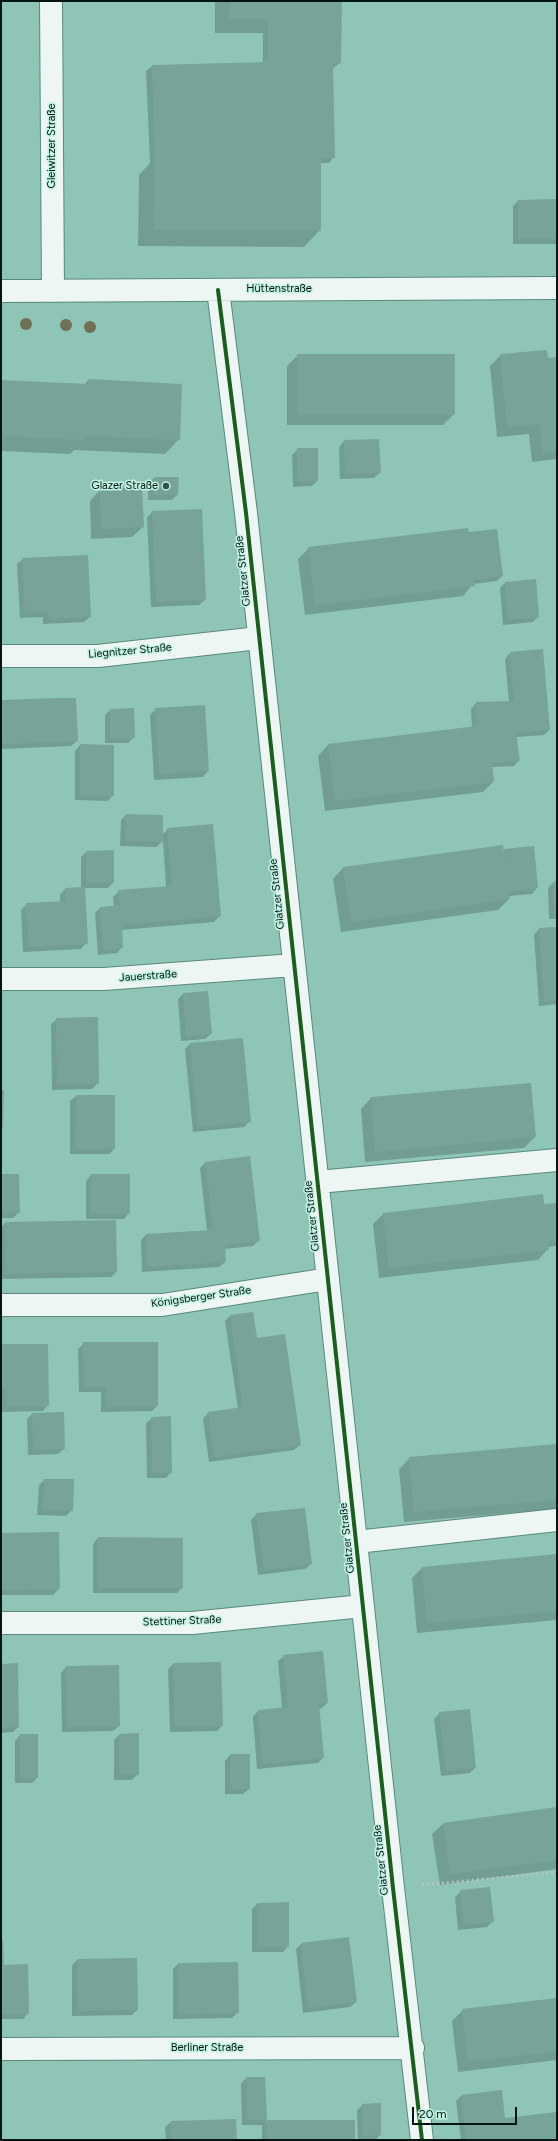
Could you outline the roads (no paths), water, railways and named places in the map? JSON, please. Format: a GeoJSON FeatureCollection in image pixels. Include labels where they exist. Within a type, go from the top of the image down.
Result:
{"type":"FeatureCollection","features":[{"type":"Feature","properties":{"kind":"street","name":"Gleiwitzer Straße"},"geometry":{"type":"LineString","coordinates":[[51,1],[53,291]]}},
{"type":"Feature","properties":{"kind":"street","name":"Hüttenstraße"},"geometry":{"type":"LineString","coordinates":[[1,291],[557,288]]}},
{"type":"Feature","properties":{"kind":"street","name":"Glatzer Straße"},"geometry":{"type":"LineString","coordinates":[[218,290],[246,513],[393,1888],[413,2048],[422,2140]]}},
{"type":"Feature","properties":{"kind":"street","name":"Liegnitzer Straße"},"geometry":{"type":"LineString","coordinates":[[1,656],[98,656],[259,638]]}},
{"type":"Feature","properties":{"kind":"street","name":"Jauerstraße"},"geometry":{"type":"LineString","coordinates":[[1,979],[104,979],[294,965]]}},
{"type":"Feature","properties":{"kind":"street"},"geometry":{"type":"LineString","coordinates":[[318,1182],[557,1160]]}},
{"type":"Feature","properties":{"kind":"street","name":"Königsberger Straße"},"geometry":{"type":"LineString","coordinates":[[1,1305],[162,1305],[328,1279]]}},
{"type":"Feature","properties":{"kind":"street"},"geometry":{"type":"LineString","coordinates":[[356,1542],[557,1520]]}},
{"type":"Feature","properties":{"kind":"street","name":"Stettiner Straße"},"geometry":{"type":"LineString","coordinates":[[1,1623],[192,1623],[363,1606]]}},
{"type":"Feature","properties":{"kind":"street","name":"Berliner Straße"},"geometry":{"type":"LineString","coordinates":[[1,2049],[413,2048]]}},
{"type":"Feature","properties":{"kind":"place","name":"Glazer Straße"},"geometry":{"type":"Point","coordinates":[166,486]}}]}
